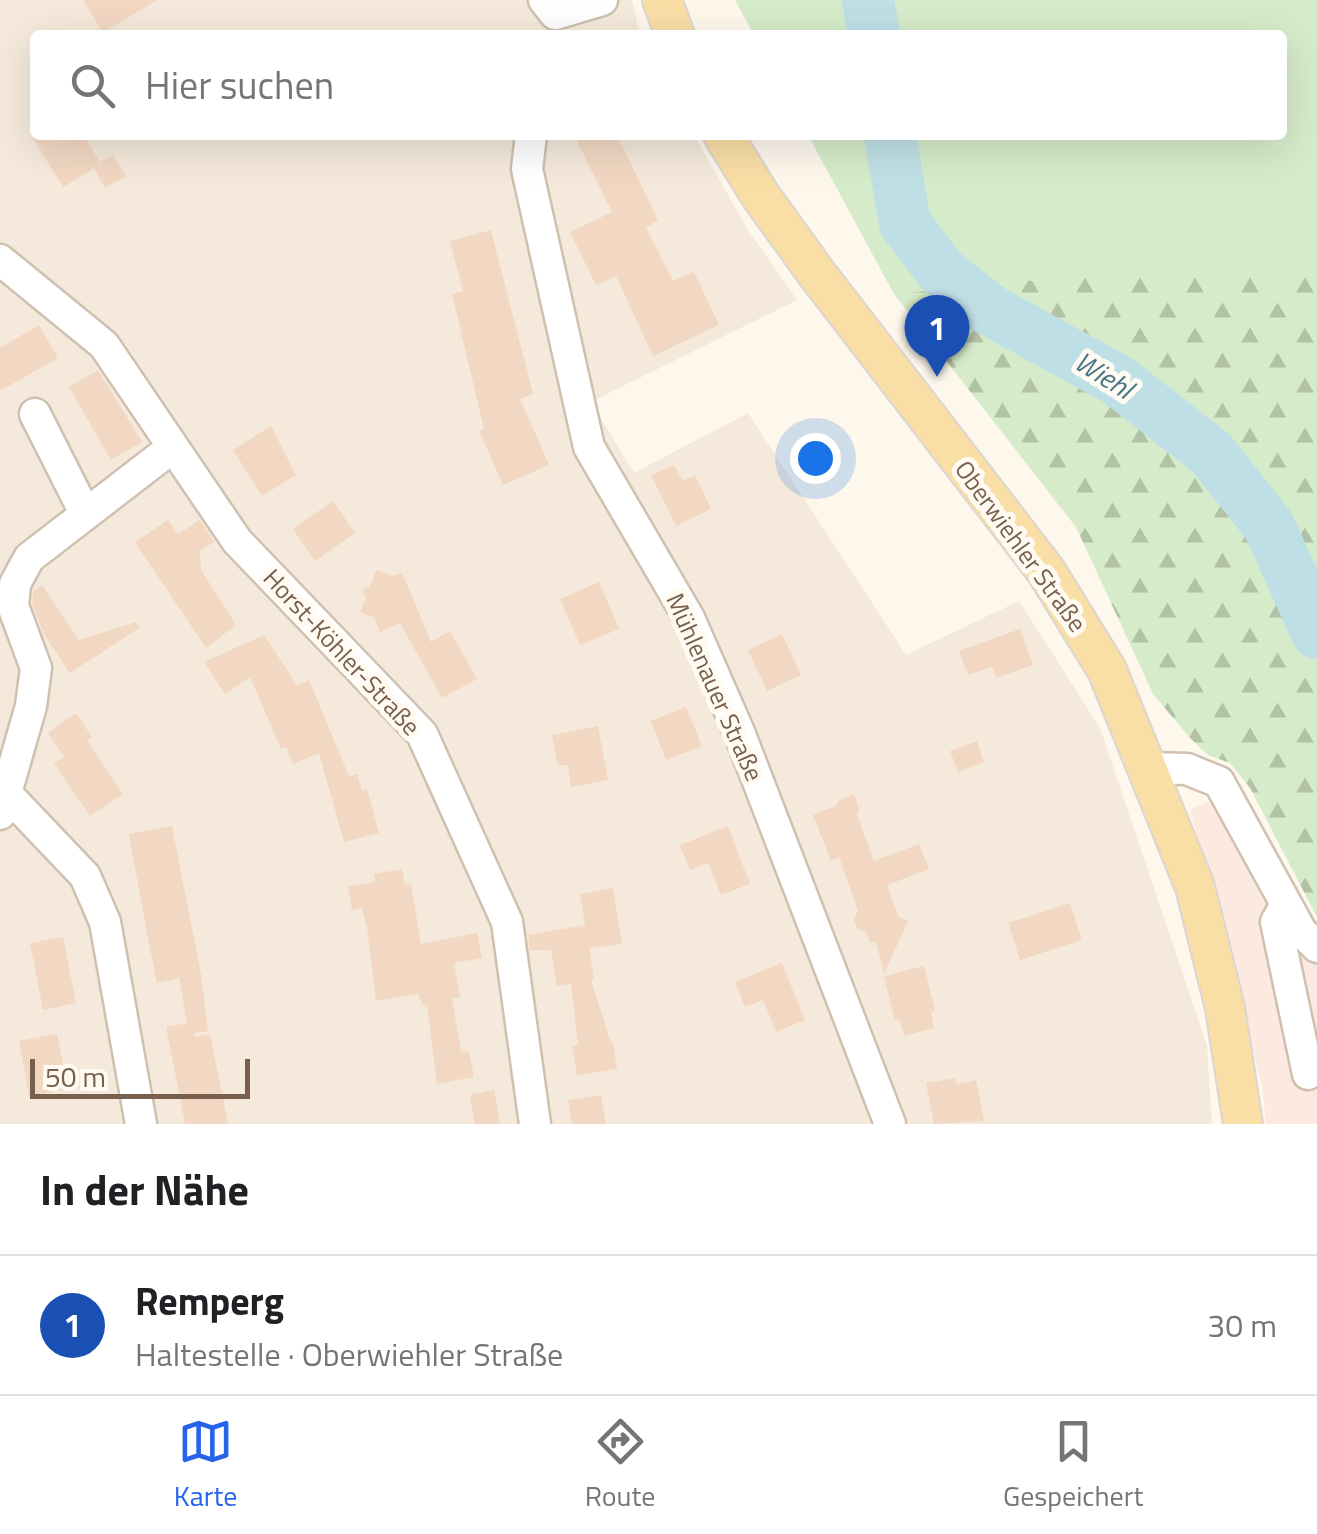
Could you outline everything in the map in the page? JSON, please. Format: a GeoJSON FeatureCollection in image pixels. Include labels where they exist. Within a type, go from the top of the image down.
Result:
{"type":"FeatureCollection","features":[{"type":"Feature","properties":{"kind":"main road"},"geometry":{"type":"LineString","coordinates":[[662,0],[673,30]]}},
{"type":"Feature","properties":{"kind":"main road","name":"Oberwiehler Straße"},"geometry":{"type":"LineString","coordinates":[[727,140],[760,195],[817,274],[1046,571],[1107,670],[1195,887],[1225,1008],[1244,1124]]}},
{"type":"Feature","properties":{"kind":"street"},"geometry":{"type":"LineString","coordinates":[[550,16],[602,0]]}},
{"type":"Feature","properties":{"kind":"street","name":"Mühlenauer Straße"},"geometry":{"type":"LineString","coordinates":[[530,140],[527,169],[589,447],[689,618],[738,732],[890,1124]]}},
{"type":"Feature","properties":{"kind":"street","name":"Horst-Köhler-Straße"},"geometry":{"type":"LineString","coordinates":[[0,260],[104,345],[237,540],[422,734],[506,922],[536,1124]]}},
{"type":"Feature","properties":{"kind":"street"},"geometry":{"type":"LineString","coordinates":[[35,414],[85,513]]}},
{"type":"Feature","properties":{"kind":"street"},"geometry":{"type":"LineString","coordinates":[[140,1124],[105,922],[85,876],[2,794],[30,706],[36,668],[13,606],[15,584],[29,558],[173,447]]}},
{"type":"Feature","properties":{"kind":"street"},"geometry":{"type":"LineString","coordinates":[[1149,768],[1187,769],[1220,782],[1301,931],[1317,948]]}},
{"type":"Feature","properties":{"kind":"street"},"geometry":{"type":"LineString","coordinates":[[1286,904],[1276,922],[1308,1074]]}},
{"type":"Feature","properties":{"kind":"shaded area"},"geometry":{"type":"Polygon","coordinates":[[[0,0],[632,0],[639,30],[30,30],[30,140],[697,140],[748,230],[797,300],[593,401],[593,406],[634,473],[748,413],[906,655],[1019,601],[1100,728],[1207,1046],[1212,1124],[0,1124],[0,0]]]}},
{"type":"Feature","properties":{"kind":"shaded area"},"geometry":{"type":"Polygon","coordinates":[[[1217,798],[1317,925],[1317,1124],[1266,1124],[1262,1085],[1190,810],[1217,798]]]}},
{"type":"Feature","properties":{"kind":"green space"},"geometry":{"type":"Polygon","coordinates":[[[735,0],[1298,0],[1317,43],[1317,274],[1060,278],[894,294],[811,140],[1287,140],[1287,30],[751,30],[735,0]]]}},
{"type":"Feature","properties":{"kind":"green space"},"geometry":{"type":"Polygon","coordinates":[[[1298,0],[1317,0],[1317,43],[1298,0]]]}},
{"type":"Feature","properties":{"kind":"green space"},"geometry":{"type":"Polygon","coordinates":[[[1317,274],[1317,917],[1250,788],[1230,763],[1208,755],[1190,738],[1153,694],[1076,527],[894,294],[1060,278],[1317,274]]]}},
{"type":"Feature","properties":{"kind":"building"},"geometry":{"type":"Polygon","coordinates":[[[83,0],[157,0],[108,30],[101,30],[83,0]]]}},
{"type":"Feature","properties":{"kind":"building"},"geometry":{"type":"Polygon","coordinates":[[[34,140],[86,140],[100,162],[113,155],[126,176],[105,188],[94,168],[63,187],[34,140]]]}},
{"type":"Feature","properties":{"kind":"building"},"geometry":{"type":"Polygon","coordinates":[[[576,140],[619,140],[658,220],[646,228],[673,281],[694,272],[719,325],[653,356],[616,276],[596,285],[570,232],[612,212],[576,140]]]}},
{"type":"Feature","properties":{"kind":"building"},"geometry":{"type":"Polygon","coordinates":[[[491,230],[533,394],[520,399],[549,465],[503,485],[479,431],[484,429],[452,294],[463,291],[450,241],[491,230]]]}},
{"type":"Feature","properties":{"kind":"building"},"geometry":{"type":"Polygon","coordinates":[[[39,325],[58,358],[0,391],[0,348],[39,325]]]}},
{"type":"Feature","properties":{"kind":"building"},"geometry":{"type":"Polygon","coordinates":[[[98,370],[142,442],[111,460],[69,387],[98,370]]]}},
{"type":"Feature","properties":{"kind":"building"},"geometry":{"type":"Polygon","coordinates":[[[271,426],[296,475],[262,496],[233,450],[271,426]]]}},
{"type":"Feature","properties":{"kind":"building"},"geometry":{"type":"Polygon","coordinates":[[[674,465],[683,481],[695,475],[711,509],[676,526],[651,475],[674,465]]]}},
{"type":"Feature","properties":{"kind":"building"},"geometry":{"type":"Polygon","coordinates":[[[333,501],[355,533],[315,561],[293,529],[333,501]]]}},
{"type":"Feature","properties":{"kind":"building"},"geometry":{"type":"Polygon","coordinates":[[[168,520],[178,534],[200,520],[214,542],[200,551],[201,570],[236,625],[206,648],[135,542],[168,520]]]}},
{"type":"Feature","properties":{"kind":"building"},"geometry":{"type":"Polygon","coordinates":[[[376,570],[394,576],[402,573],[431,642],[450,631],[477,679],[442,698],[400,623],[380,632],[374,617],[360,612],[366,598],[362,590],[370,587],[376,570]]]}},
{"type":"Feature","properties":{"kind":"building"},"geometry":{"type":"Polygon","coordinates":[[[599,582],[619,629],[580,645],[560,599],[599,582]]]}},
{"type":"Feature","properties":{"kind":"building"},"geometry":{"type":"Polygon","coordinates":[[[42,585],[79,640],[136,622],[139,628],[70,673],[43,633],[32,603],[33,591],[42,585]]]}},
{"type":"Feature","properties":{"kind":"building"},"geometry":{"type":"Polygon","coordinates":[[[1020,629],[1033,665],[996,678],[992,667],[968,675],[959,651],[1020,629]]]}},
{"type":"Feature","properties":{"kind":"building"},"geometry":{"type":"Polygon","coordinates":[[[782,634],[801,675],[767,691],[748,650],[782,634]]]}},
{"type":"Feature","properties":{"kind":"building"},"geometry":{"type":"Polygon","coordinates":[[[264,635],[297,685],[309,680],[349,776],[357,774],[362,790],[367,789],[379,833],[344,842],[319,753],[293,764],[286,747],[281,749],[250,677],[225,694],[204,662],[264,635]]]}},
{"type":"Feature","properties":{"kind":"building"},"geometry":{"type":"Polygon","coordinates":[[[686,707],[702,746],[666,760],[651,721],[686,707]]]}},
{"type":"Feature","properties":{"kind":"building"},"geometry":{"type":"Polygon","coordinates":[[[76,713],[92,737],[87,741],[123,794],[90,816],[54,763],[64,757],[48,733],[76,713]]]}},
{"type":"Feature","properties":{"kind":"building"},"geometry":{"type":"Polygon","coordinates":[[[598,726],[608,780],[571,787],[568,765],[558,765],[552,735],[598,726]]]}},
{"type":"Feature","properties":{"kind":"building"},"geometry":{"type":"Polygon","coordinates":[[[977,741],[984,762],[958,772],[950,751],[977,741]]]}},
{"type":"Feature","properties":{"kind":"building"},"geometry":{"type":"Polygon","coordinates":[[[854,794],[857,815],[874,861],[919,844],[929,869],[887,885],[898,916],[908,921],[884,974],[876,941],[870,943],[866,932],[857,929],[854,919],[858,911],[839,857],[831,861],[813,815],[854,794]]]}},
{"type":"Feature","properties":{"kind":"building"},"geometry":{"type":"Polygon","coordinates":[[[172,826],[208,1031],[194,1033],[195,1037],[210,1034],[228,1124],[185,1124],[166,1027],[187,1023],[179,978],[157,983],[146,928],[129,834],[172,826]]]}},
{"type":"Feature","properties":{"kind":"building"},"geometry":{"type":"Polygon","coordinates":[[[728,826],[750,884],[721,895],[708,863],[690,870],[680,845],[728,826]]]}},
{"type":"Feature","properties":{"kind":"building"},"geometry":{"type":"Polygon","coordinates":[[[402,869],[405,885],[411,884],[421,944],[477,933],[482,958],[454,963],[460,997],[452,998],[461,1052],[469,1051],[474,1077],[437,1084],[427,1005],[423,1005],[418,994],[376,1001],[367,928],[362,908],[352,910],[348,886],[375,882],[374,874],[402,869]]]}},
{"type":"Feature","properties":{"kind":"building"},"geometry":{"type":"Polygon","coordinates":[[[613,888],[622,944],[589,948],[594,979],[591,980],[613,1042],[617,1069],[577,1075],[572,1046],[578,1045],[571,984],[557,986],[551,950],[530,950],[528,935],[585,925],[580,894],[613,888]]]}},
{"type":"Feature","properties":{"kind":"building"},"geometry":{"type":"Polygon","coordinates":[[[1070,903],[1082,940],[1020,960],[1008,923],[1070,903]]]}},
{"type":"Feature","properties":{"kind":"building"},"geometry":{"type":"Polygon","coordinates":[[[63,937],[76,1003],[43,1010],[30,943],[63,937]]]}},
{"type":"Feature","properties":{"kind":"building"},"geometry":{"type":"Polygon","coordinates":[[[782,963],[805,1020],[776,1032],[763,1000],[745,1007],[735,982],[782,963]]]}},
{"type":"Feature","properties":{"kind":"building"},"geometry":{"type":"Polygon","coordinates":[[[924,966],[935,1011],[931,1012],[934,1028],[904,1036],[900,1020],[895,1021],[884,976],[924,966]]]}},
{"type":"Feature","properties":{"kind":"building"},"geometry":{"type":"Polygon","coordinates":[[[57,1034],[68,1089],[29,1096],[19,1041],[57,1034]]]}},
{"type":"Feature","properties":{"kind":"building"},"geometry":{"type":"Polygon","coordinates":[[[955,1078],[956,1084],[976,1080],[984,1121],[934,1124],[926,1083],[955,1078]]]}},
{"type":"Feature","properties":{"kind":"building"},"geometry":{"type":"Polygon","coordinates":[[[494,1090],[500,1124],[475,1124],[470,1095],[494,1090]]]}},
{"type":"Feature","properties":{"kind":"building"},"geometry":{"type":"Polygon","coordinates":[[[601,1095],[606,1124],[572,1124],[568,1100],[601,1095]]]}},
{"type":"Feature","properties":{"kind":"waterway","name":"Wiehl"},"geometry":{"type":"LineString","coordinates":[[868,0],[873,30]]}},
{"type":"Feature","properties":{"kind":"waterway","name":"Wiehl"},"geometry":{"type":"LineString","coordinates":[[891,140],[905,224],[942,272],[990,310],[1119,381],[1212,454],[1269,526],[1317,633]]}},
{"type":"Feature","properties":{"kind":"place","name":"Remperg"},"geometry":{"type":"Point","coordinates":[937,377]}}]}
